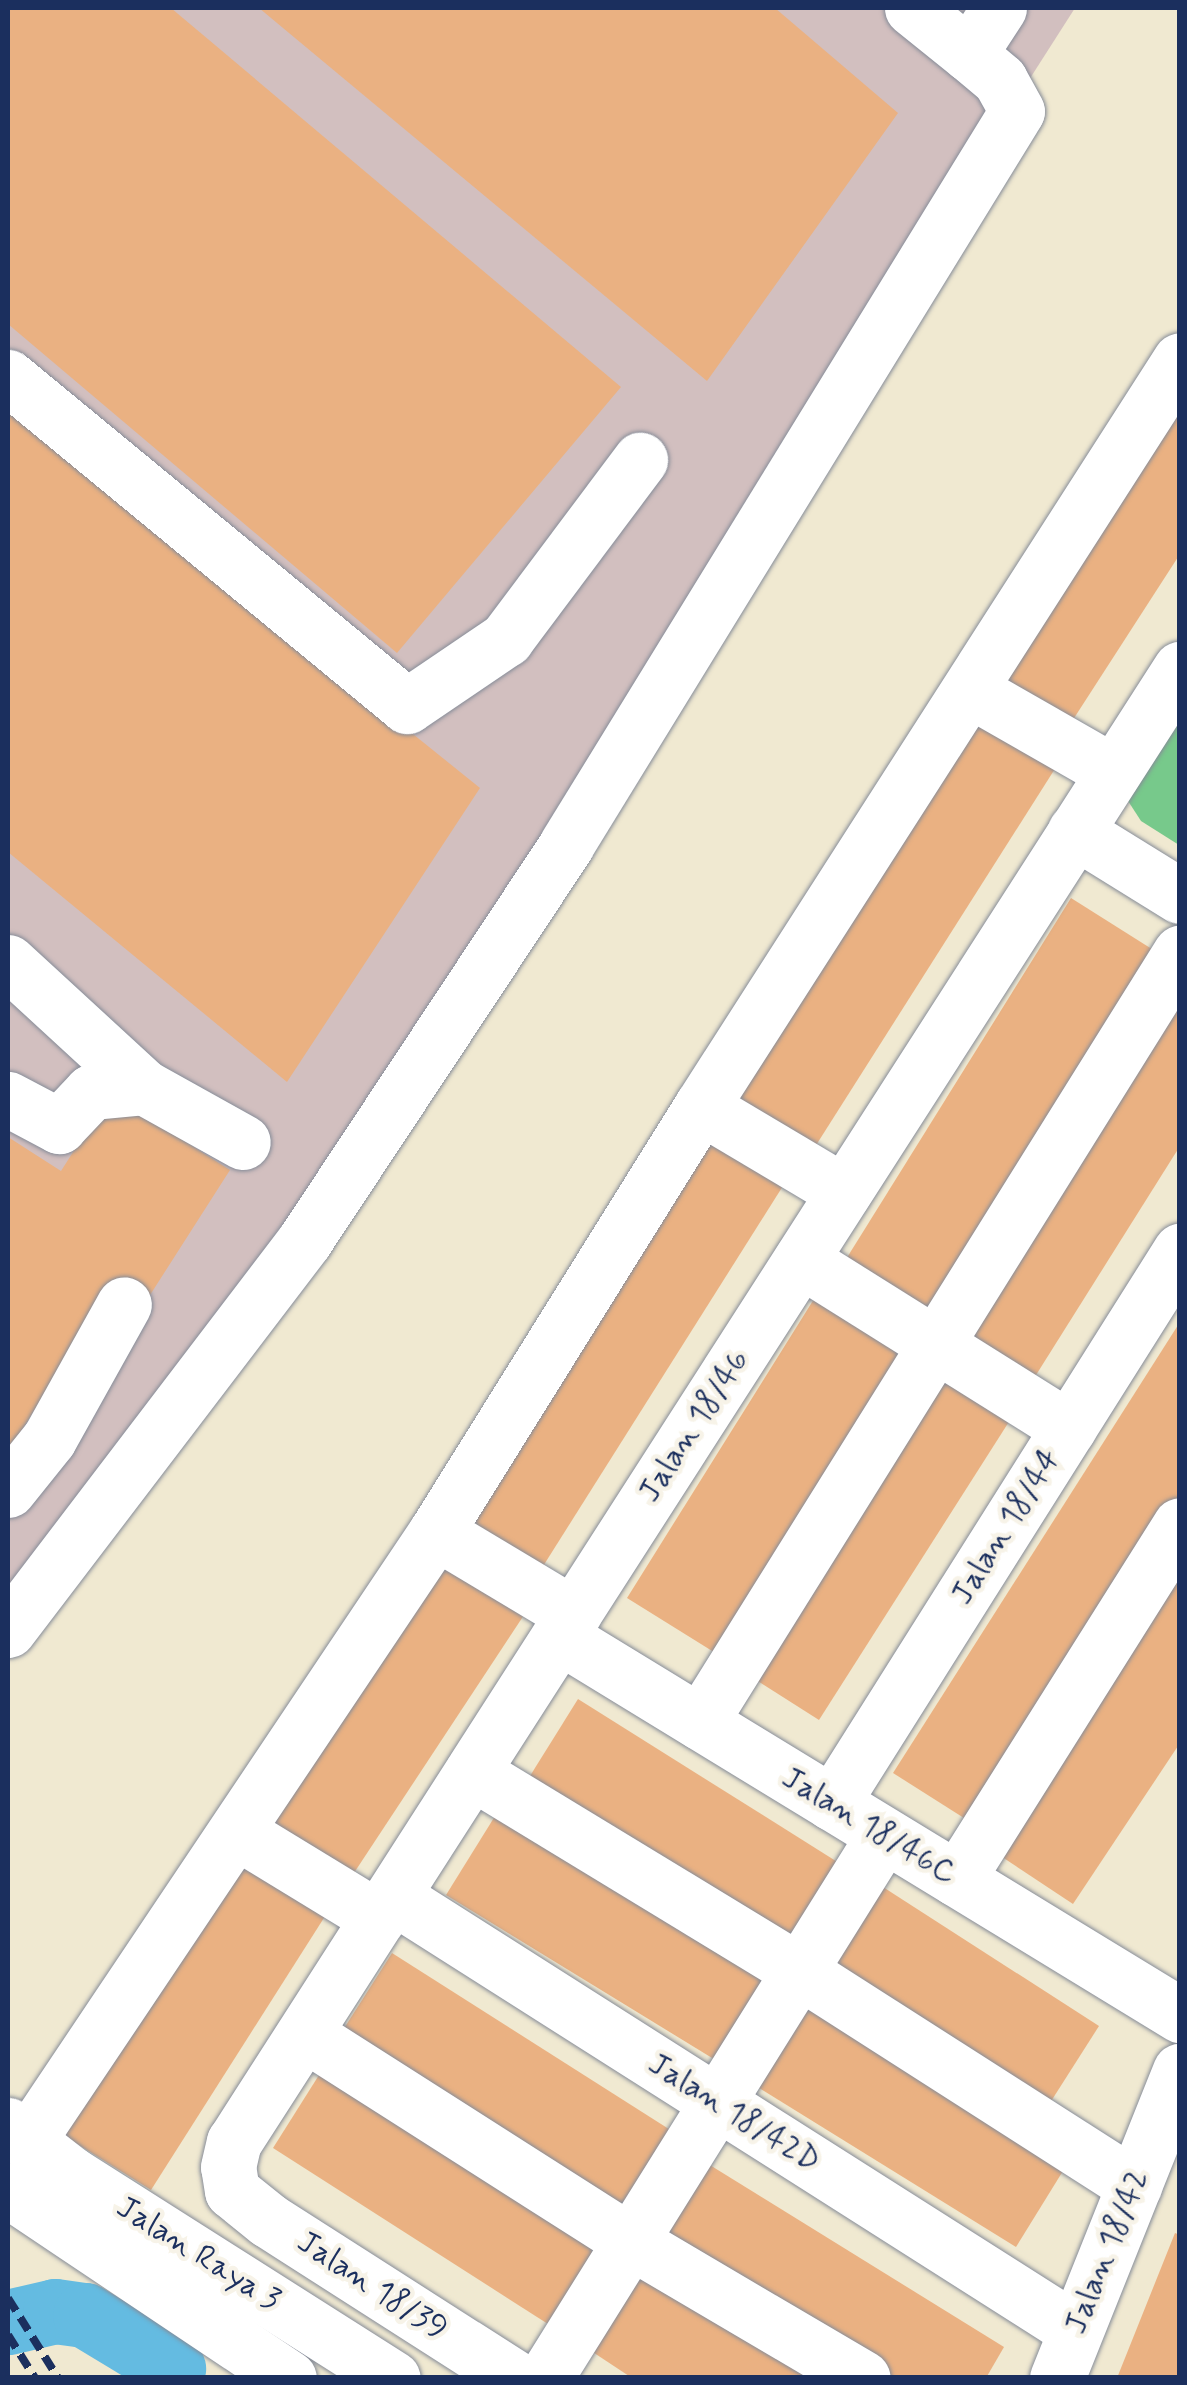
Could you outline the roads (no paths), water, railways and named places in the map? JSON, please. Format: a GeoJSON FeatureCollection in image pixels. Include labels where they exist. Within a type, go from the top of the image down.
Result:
{"type":"FeatureCollection","features":[{"type":"Feature","properties":{"kind":"street"},"geometry":{"type":"LineString","coordinates":[[8,1630],[316,1224],[566,845],[1017,111],[1000,80],[912,8]]}},
{"type":"Feature","properties":{"kind":"street"},"geometry":{"type":"LineString","coordinates":[[969,54],[999,8]]}},
{"type":"Feature","properties":{"kind":"street"},"geometry":{"type":"LineString","coordinates":[[14,2152],[238,1833],[436,1532],[701,1108],[1180,360]]}},
{"type":"Feature","properties":{"kind":"street"},"geometry":{"type":"LineString","coordinates":[[8,377],[407,706],[506,639],[640,460]]}},
{"type":"Feature","properties":{"kind":"street","name":"Jalan 18/46"},"geometry":{"type":"LineString","coordinates":[[232,2190],[228,2167],[234,2142],[1180,669]]}},
{"type":"Feature","properties":{"kind":"street"},"geometry":{"type":"LineString","coordinates":[[970,690],[1113,772]]}},
{"type":"Feature","properties":{"kind":"street"},"geometry":{"type":"LineString","coordinates":[[1075,831],[1180,896]]}},
{"type":"Feature","properties":{"kind":"street"},"geometry":{"type":"LineString","coordinates":[[700,1722],[933,1342],[1180,953]]}},
{"type":"Feature","properties":{"kind":"street"},"geometry":{"type":"LineString","coordinates":[[8,962],[144,1088],[243,1142]]}},
{"type":"Feature","properties":{"kind":"street"},"geometry":{"type":"LineString","coordinates":[[8,1099],[59,1126],[91,1092],[144,1088]]}},
{"type":"Feature","properties":{"kind":"street"},"geometry":{"type":"LineString","coordinates":[[701,1108],[844,1192]]}},
{"type":"Feature","properties":{"kind":"street","name":"Jalan 18/44"},"geometry":{"type":"LineString","coordinates":[[832,1803],[1178,1258]]}},
{"type":"Feature","properties":{"kind":"street"},"geometry":{"type":"LineString","coordinates":[[800,1260],[1069,1428]]}},
{"type":"Feature","properties":{"kind":"street"},"geometry":{"type":"LineString","coordinates":[[8,1490],[50,1439],[124,1304]]}},
{"type":"Feature","properties":{"kind":"street"},"geometry":{"type":"LineString","coordinates":[[957,1879],[1180,1525]]}},
{"type":"Feature","properties":{"kind":"street","name":"Jalan 18/46C"},"geometry":{"type":"LineString","coordinates":[[436,1532],[700,1722],[1180,2015]]}},
{"type":"Feature","properties":{"kind":"street"},"geometry":{"type":"LineString","coordinates":[[472,1772],[799,1971],[1153,2173]]}},
{"type":"Feature","properties":{"kind":"street","name":"Jalan 18/42D"},"geometry":{"type":"LineString","coordinates":[[238,1833],[386,1908],[717,2102],[1066,2353]]}},
{"type":"Feature","properties":{"kind":"street"},"geometry":{"type":"LineString","coordinates":[[544,2378],[884,1835]]}},
{"type":"Feature","properties":{"kind":"street"},"geometry":{"type":"LineString","coordinates":[[304,2034],[630,2242],[863,2378]]}},
{"type":"Feature","properties":{"kind":"street","name":"Jalan 18/42"},"geometry":{"type":"LineString","coordinates":[[1066,2353],[1153,2173],[1180,2071]]}},
{"type":"Feature","properties":{"kind":"street","name":"Jalan Raya 3"},"geometry":{"type":"LineString","coordinates":[[14,2152],[290,2378]]}},
{"type":"Feature","properties":{"kind":"street","name":"Jalan Raya 3"},"geometry":{"type":"LineString","coordinates":[[14,2152],[393,2378]]}},
{"type":"Feature","properties":{"kind":"street","name":"Jalan 18/39"},"geometry":{"type":"LineString","coordinates":[[232,2190],[268,2220],[514,2378]]}},
{"type":"Feature","properties":{"kind":"waterway"},"geometry":{"type":"LineString","coordinates":[[8,2322],[55,2311],[85,2315],[173,2368]]}},
{"type":"Feature","properties":{"kind":"waterway"},"geometry":{"type":"LineString","coordinates":[[173,2368],[188,2378]]}},
{"type":"Feature","properties":{"kind":"railway"},"geometry":{"type":"LineString","coordinates":[[8,2298],[58,2378]]}},
{"type":"Feature","properties":{"kind":"railway"},"geometry":{"type":"LineString","coordinates":[[8,2335],[35,2378]]}}]}
